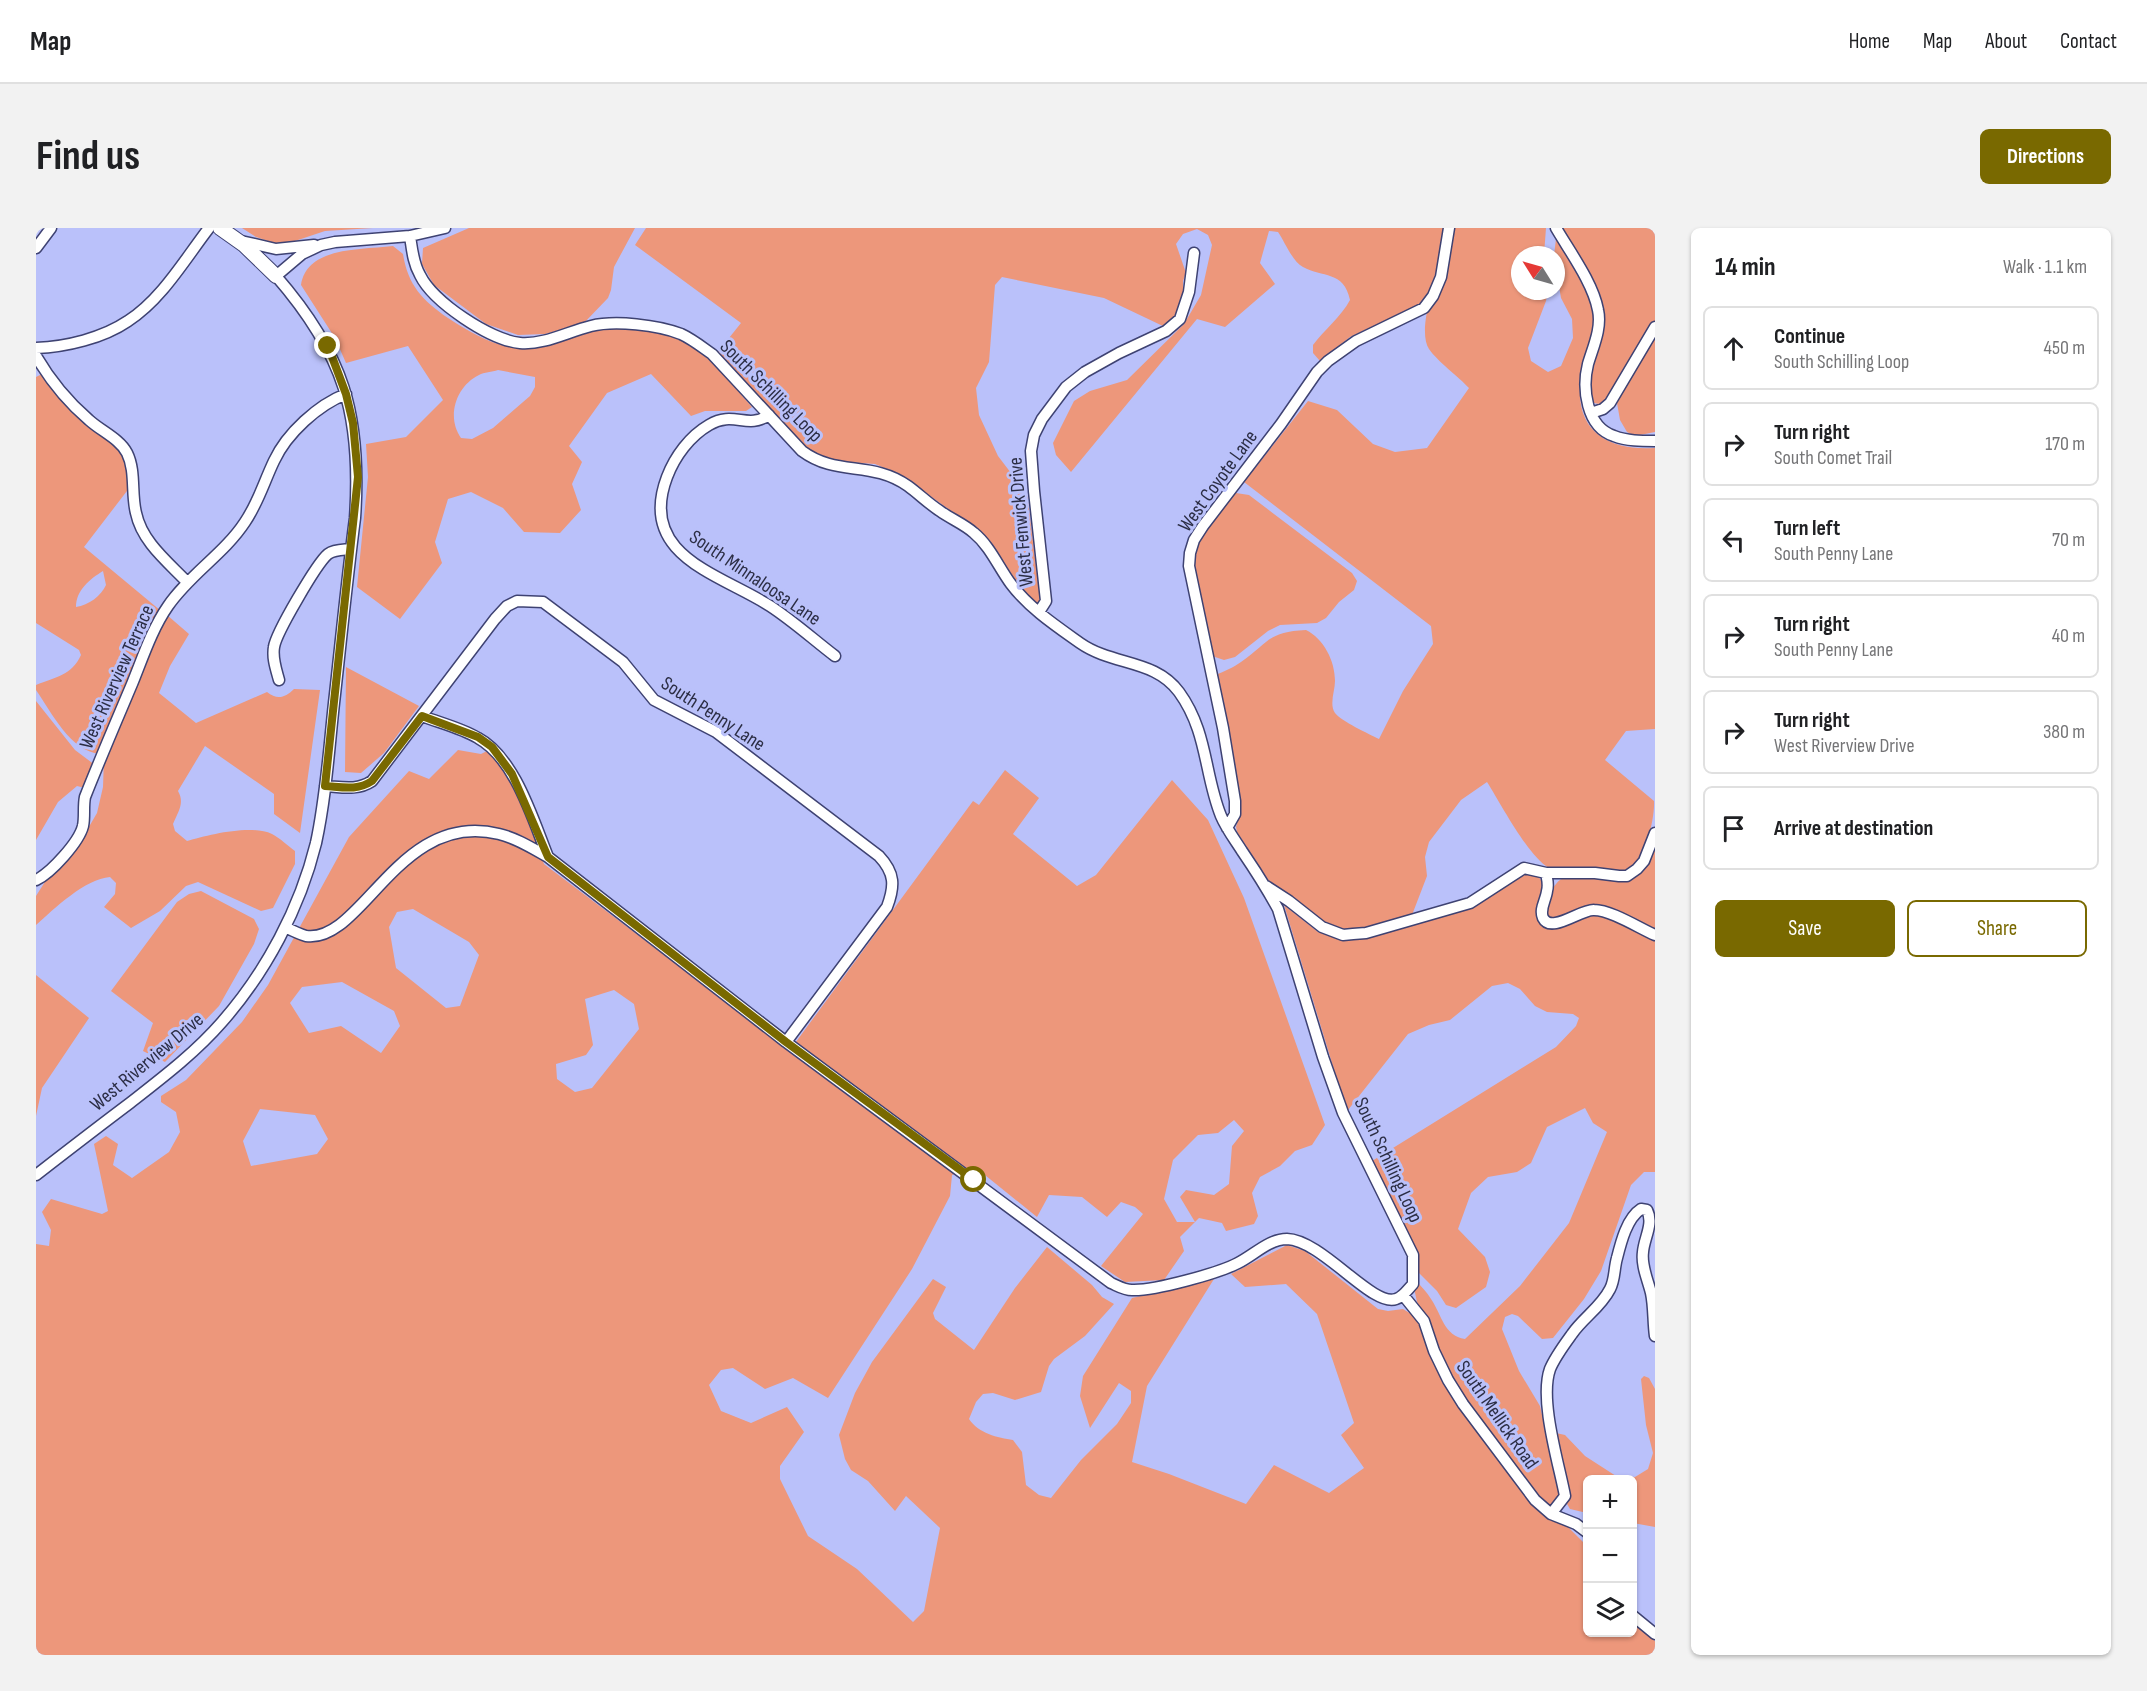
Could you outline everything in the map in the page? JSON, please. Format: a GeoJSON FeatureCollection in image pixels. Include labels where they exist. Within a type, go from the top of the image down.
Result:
{"type":"FeatureCollection","features":[{"type":"Feature","properties":{"kind":"main road"},"geometry":{"type":"LineString","coordinates":[[220,228],[276,276]]}},
{"type":"Feature","properties":{"kind":"street"},"geometry":{"type":"LineString","coordinates":[[36,248],[51,228]]}},
{"type":"Feature","properties":{"kind":"street"},"geometry":{"type":"LineString","coordinates":[[36,348],[86,339],[115,329],[130,320],[158,294],[209,228]]}},
{"type":"Feature","properties":{"kind":"street"},"geometry":{"type":"LineString","coordinates":[[235,239],[260,247],[276,249],[410,236],[445,228]]}},
{"type":"Feature","properties":{"kind":"street","name":"West Coyote Lane"},"geometry":{"type":"LineString","coordinates":[[1227,828],[1235,814],[1235,801],[1223,728],[1191,580],[1190,560],[1194,540],[1317,372],[1356,341],[1424,308],[1433,296],[1441,277],[1449,228]]}},
{"type":"Feature","properties":{"kind":"street"},"geometry":{"type":"LineString","coordinates":[[1556,228],[1592,292],[1599,311],[1599,325],[1587,368],[1585,386],[1586,399],[1591,413],[1597,423],[1611,436],[1629,440],[1655,441]]}},
{"type":"Feature","properties":{"kind":"street","name":"South Schilling Loop"},"geometry":{"type":"LineString","coordinates":[[410,236],[414,262],[429,290],[441,302],[484,331],[500,338],[520,343],[552,339],[604,324],[647,326],[673,332],[698,343],[712,354],[802,451],[832,466],[869,469],[888,475],[975,533],[984,542],[1020,594],[1039,612],[1087,648],[1155,671],[1168,679],[1180,693],[1204,743],[1218,806],[1227,828],[1266,886],[1286,931],[1323,1057],[1343,1113],[1413,1255],[1413,1284],[1403,1295]]}},
{"type":"Feature","properties":{"kind":"street"},"geometry":{"type":"LineString","coordinates":[[276,276],[311,248],[335,242]]}},
{"type":"Feature","properties":{"kind":"street","name":"West Fenwick Drive"},"geometry":{"type":"LineString","coordinates":[[1039,612],[1046,601],[1031,451],[1034,435],[1042,419],[1066,387],[1119,353],[1166,331],[1180,319],[1189,292],[1194,253]]}},
{"type":"Feature","properties":{"kind":"street","name":"West Riverview Drive"},"geometry":{"type":"LineString","coordinates":[[36,1175],[198,1048],[240,1001],[263,967],[285,927],[303,884],[314,849],[325,786],[358,477],[355,440],[346,394],[328,346],[298,301],[276,276]]}},
{"type":"Feature","properties":{"kind":"street"},"geometry":{"type":"LineString","coordinates":[[1591,413],[1603,409],[1610,403],[1655,327]]}},
{"type":"Feature","properties":{"kind":"street"},"geometry":{"type":"LineString","coordinates":[[36,356],[66,398],[89,421],[127,452],[135,512],[141,529],[152,545],[188,582]]}},
{"type":"Feature","properties":{"kind":"street","name":"West Riverview Terrace"},"geometry":{"type":"LineString","coordinates":[[36,880],[60,860],[81,832],[84,824],[85,797],[151,638],[169,605],[188,582],[226,547],[245,524],[257,504],[280,451],[304,422],[331,400],[346,394]]}},
{"type":"Feature","properties":{"kind":"street","name":"South Minnaloosa Lane"},"geometry":{"type":"LineString","coordinates":[[769,415],[760,421],[752,422],[726,418],[710,424],[694,437],[680,452],[671,467],[661,501],[661,521],[668,538],[679,551],[709,573],[771,607],[835,656]]}},
{"type":"Feature","properties":{"kind":"street"},"geometry":{"type":"LineString","coordinates":[[279,680],[273,657],[274,645],[297,599],[326,556],[336,550],[351,549]]}},
{"type":"Feature","properties":{"kind":"street","name":"South Penny Lane"},"geometry":{"type":"LineString","coordinates":[[325,786],[353,788],[372,781],[507,606],[517,601],[543,602],[623,662],[654,700],[716,732],[888,865],[892,876],[893,892],[887,907],[786,1042]]}},
{"type":"Feature","properties":{"kind":"street"},"geometry":{"type":"LineString","coordinates":[[422,716],[478,737],[492,747],[512,774],[548,857]]}},
{"type":"Feature","properties":{"kind":"street"},"geometry":{"type":"LineString","coordinates":[[285,927],[307,936],[330,931],[347,918],[416,850],[445,836],[472,832],[499,834],[520,841],[548,857],[786,1042],[1121,1288],[1131,1290],[1159,1287],[1221,1270],[1283,1239],[1299,1240],[1316,1249],[1362,1285],[1387,1300],[1395,1300],[1403,1295]]}},
{"type":"Feature","properties":{"kind":"street"},"geometry":{"type":"LineString","coordinates":[[1266,886],[1322,927],[1343,935],[1366,933],[1470,903],[1524,868],[1546,873],[1627,876],[1644,861],[1655,832]]}},
{"type":"Feature","properties":{"kind":"street"},"geometry":{"type":"LineString","coordinates":[[1546,873],[1548,883],[1542,910],[1542,917],[1546,922],[1555,924],[1594,909],[1655,935]]}},
{"type":"Feature","properties":{"kind":"street"},"geometry":{"type":"LineString","coordinates":[[1551,1514],[1565,1496],[1551,1427],[1547,1390],[1549,1371],[1577,1326],[1601,1304],[1611,1288],[1625,1234],[1632,1219],[1641,1209],[1647,1210],[1649,1215],[1642,1253],[1643,1267],[1651,1295],[1655,1336]]}},
{"type":"Feature","properties":{"kind":"street","name":"South Mellick Road"},"geometry":{"type":"LineString","coordinates":[[1403,1295],[1424,1321],[1434,1351],[1463,1404],[1535,1500],[1551,1514],[1576,1524],[1583,1530]]}},
{"type":"Feature","properties":{"kind":"street"},"geometry":{"type":"LineString","coordinates":[[1637,1619],[1655,1634]]}},
{"type":"Feature","properties":{"kind":"shaded area"},"geometry":{"type":"Polygon","coordinates":[[[242,228],[373,228],[325,231],[289,243],[274,243],[256,237],[242,228]]]}},
{"type":"Feature","properties":{"kind":"shaded area"},"geometry":{"type":"Polygon","coordinates":[[[469,228],[635,228],[614,267],[608,298],[584,323],[545,334],[518,335],[486,324],[434,285],[422,264],[423,248],[469,228]]]}},
{"type":"Feature","properties":{"kind":"shaded area"},"geometry":{"type":"Polygon","coordinates":[[[646,228],[1444,228],[1437,273],[1429,293],[1418,305],[1350,337],[1320,361],[1313,353],[1313,345],[1350,300],[1347,290],[1338,279],[1299,264],[1278,232],[1269,231],[1260,263],[1275,284],[1225,327],[1197,319],[1071,472],[1056,455],[1053,443],[1074,401],[1090,391],[1127,380],[1184,324],[1201,295],[1212,245],[1208,235],[1197,229],[1183,234],[1176,244],[1186,273],[1183,281],[1183,297],[1177,316],[1165,327],[1104,298],[1002,277],[995,285],[989,362],[976,388],[979,415],[998,456],[1027,494],[1040,599],[1038,605],[1022,590],[990,541],[901,475],[875,464],[832,461],[805,446],[717,353],[741,323],[635,245],[646,228]]]}},
{"type":"Feature","properties":{"kind":"shaded area"},"geometry":{"type":"Polygon","coordinates":[[[1454,228],[1546,228],[1545,246],[1511,246],[1511,300],[1546,300],[1528,348],[1531,361],[1548,372],[1561,366],[1573,338],[1572,319],[1562,300],[1565,300],[1565,254],[1585,288],[1595,317],[1594,335],[1580,389],[1585,418],[1592,429],[1613,443],[1626,447],[1655,448],[1655,729],[1626,731],[1605,760],[1654,801],[1653,818],[1644,849],[1627,870],[1611,872],[1552,869],[1532,853],[1487,782],[1461,800],[1429,842],[1425,857],[1427,876],[1412,915],[1371,928],[1339,930],[1329,927],[1272,886],[1237,832],[1240,813],[1216,675],[1238,664],[1276,636],[1306,630],[1318,639],[1331,658],[1335,685],[1332,702],[1335,713],[1379,739],[1403,691],[1433,644],[1431,626],[1244,482],[1308,401],[1337,410],[1373,444],[1395,452],[1427,448],[1469,388],[1433,354],[1425,338],[1428,307],[1454,228]]]}},
{"type":"Feature","properties":{"kind":"shaded area"},"geometry":{"type":"Polygon","coordinates":[[[1560,228],[1655,228],[1655,321],[1606,400],[1599,404],[1594,403],[1589,385],[1592,365],[1604,326],[1603,317],[1594,291],[1560,228]]]}},
{"type":"Feature","properties":{"kind":"shaded area"},"geometry":{"type":"Polygon","coordinates":[[[393,246],[403,254],[408,275],[431,305],[456,323],[490,341],[509,347],[535,348],[603,328],[637,329],[663,334],[683,341],[705,356],[752,407],[746,411],[705,411],[691,416],[651,374],[607,393],[569,446],[582,462],[572,484],[581,510],[560,533],[524,532],[503,508],[471,492],[448,499],[435,542],[442,563],[400,619],[357,587],[368,477],[366,444],[406,437],[443,400],[408,346],[346,363],[335,338],[301,285],[305,272],[325,257],[338,252],[393,246]],[[498,370],[481,374],[471,380],[459,394],[454,412],[454,421],[461,438],[472,439],[493,428],[530,396],[535,387],[535,377],[498,370]]]}},
{"type":"Feature","properties":{"kind":"shaded area"},"geometry":{"type":"Polygon","coordinates":[[[1655,335],[1655,432],[1635,436],[1627,432],[1620,420],[1617,403],[1655,335]]]}},
{"type":"Feature","properties":{"kind":"shaded area"},"geometry":{"type":"Polygon","coordinates":[[[42,374],[124,454],[130,487],[84,547],[161,611],[100,754],[80,746],[63,730],[36,690],[36,685],[68,671],[81,655],[79,650],[36,623],[36,377],[42,374]],[[103,571],[81,590],[76,607],[94,599],[106,585],[103,571]]]}},
{"type":"Feature","properties":{"kind":"shaded area"},"geometry":{"type":"Polygon","coordinates":[[[1236,493],[1249,495],[1352,573],[1357,581],[1354,590],[1339,602],[1326,618],[1317,623],[1280,625],[1268,631],[1235,657],[1224,660],[1212,656],[1194,567],[1198,546],[1207,528],[1236,493]]]}},
{"type":"Feature","properties":{"kind":"shaded area"},"geometry":{"type":"Polygon","coordinates":[[[167,615],[189,634],[170,666],[159,693],[196,723],[267,692],[281,697],[294,689],[320,690],[300,833],[274,814],[274,794],[205,746],[178,791],[181,804],[173,824],[175,831],[187,841],[241,830],[263,831],[272,834],[295,851],[295,864],[273,908],[261,911],[198,882],[186,886],[160,911],[131,928],[104,907],[115,894],[116,883],[110,877],[100,879],[81,889],[36,925],[36,896],[48,877],[83,837],[97,813],[103,787],[104,758],[160,626],[167,615]]]}},
{"type":"Feature","properties":{"kind":"shaded area"},"geometry":{"type":"Polygon","coordinates":[[[346,667],[419,706],[384,753],[361,773],[345,772],[346,667]]]}},
{"type":"Feature","properties":{"kind":"shaded area"},"geometry":{"type":"Polygon","coordinates":[[[36,701],[75,750],[95,765],[85,788],[77,786],[58,802],[36,840],[36,701]]]}},
{"type":"Feature","properties":{"kind":"shaded area"},"geometry":{"type":"Polygon","coordinates":[[[458,750],[481,754],[489,750],[508,775],[533,832],[544,864],[790,1050],[973,801],[979,805],[1005,770],[1039,798],[1013,834],[1077,886],[1096,875],[1172,780],[1208,820],[1244,898],[1325,1125],[1312,1145],[1295,1151],[1280,1166],[1260,1177],[1252,1193],[1258,1216],[1254,1224],[1226,1231],[1222,1223],[1199,1218],[1195,1222],[1180,1237],[1184,1251],[1164,1280],[1125,1282],[1101,1266],[1143,1214],[1135,1207],[1121,1202],[1107,1217],[1082,1197],[1049,1195],[1037,1217],[975,1167],[952,1175],[950,1196],[912,1269],[828,1398],[793,1378],[765,1389],[733,1368],[721,1370],[709,1385],[721,1411],[751,1423],[787,1407],[804,1432],[780,1466],[780,1479],[808,1536],[857,1569],[913,1622],[924,1611],[940,1528],[906,1496],[895,1511],[868,1481],[851,1470],[845,1459],[839,1435],[855,1393],[872,1362],[933,1279],[946,1287],[933,1313],[935,1319],[974,1350],[1015,1288],[1047,1247],[1092,1285],[1102,1297],[1114,1304],[1085,1336],[1054,1359],[1049,1366],[1041,1392],[1015,1400],[993,1393],[983,1394],[976,1402],[969,1419],[983,1431],[1013,1440],[1022,1452],[1026,1485],[1039,1495],[1051,1498],[1081,1460],[1117,1424],[1131,1403],[1131,1391],[1119,1383],[1090,1428],[1080,1396],[1083,1376],[1132,1298],[1214,1279],[1147,1386],[1132,1462],[1246,1504],[1274,1465],[1329,1493],[1364,1468],[1341,1435],[1354,1423],[1317,1314],[1286,1284],[1245,1287],[1231,1274],[1287,1245],[1305,1251],[1378,1309],[1388,1311],[1403,1309],[1416,1317],[1461,1409],[1533,1506],[1551,1520],[1567,1526],[1583,1542],[1583,1637],[1637,1637],[1637,1625],[1655,1641],[1655,1655],[36,1655],[36,1244],[49,1246],[51,1230],[42,1212],[51,1199],[102,1214],[108,1211],[94,1144],[106,1136],[118,1144],[113,1165],[132,1178],[169,1152],[180,1132],[176,1112],[161,1102],[161,1096],[186,1080],[242,1022],[268,985],[349,837],[409,771],[429,779],[458,750]],[[413,909],[397,912],[389,927],[396,968],[446,1008],[460,1006],[479,955],[469,942],[413,909]],[[342,982],[302,987],[290,1003],[309,1033],[341,1026],[381,1053],[400,1026],[394,1011],[342,982]],[[614,990],[585,999],[593,1045],[586,1055],[556,1064],[557,1079],[575,1092],[592,1088],[639,1029],[634,1004],[614,990]],[[260,1109],[243,1141],[251,1166],[317,1154],[328,1139],[315,1115],[260,1109]],[[1234,1120],[1218,1133],[1198,1135],[1173,1160],[1164,1199],[1177,1222],[1195,1222],[1180,1197],[1186,1190],[1214,1195],[1229,1184],[1232,1146],[1244,1131],[1234,1120]]]}},
{"type":"Feature","properties":{"kind":"shaded area"},"geometry":{"type":"Polygon","coordinates":[[[1655,843],[1655,932],[1607,909],[1555,921],[1547,918],[1544,910],[1552,890],[1561,879],[1586,875],[1620,881],[1655,843]]]}},
{"type":"Feature","properties":{"kind":"shaded area"},"geometry":{"type":"Polygon","coordinates":[[[1525,873],[1534,875],[1543,884],[1544,897],[1539,921],[1545,926],[1551,928],[1562,926],[1585,915],[1603,916],[1612,918],[1655,939],[1655,1172],[1644,1172],[1631,1185],[1601,1271],[1584,1299],[1553,1338],[1542,1339],[1518,1316],[1512,1314],[1505,1317],[1502,1329],[1519,1371],[1540,1406],[1561,1497],[1550,1506],[1541,1500],[1450,1378],[1429,1323],[1417,1302],[1415,1280],[1429,1296],[1452,1334],[1465,1339],[1520,1286],[1569,1223],[1607,1132],[1593,1123],[1585,1108],[1547,1127],[1531,1163],[1517,1172],[1488,1177],[1471,1193],[1458,1229],[1485,1257],[1490,1272],[1486,1287],[1456,1308],[1446,1305],[1437,1291],[1418,1272],[1372,1161],[1556,1047],[1576,1026],[1579,1018],[1573,1014],[1547,1012],[1535,1006],[1520,989],[1508,983],[1492,986],[1450,1020],[1429,1025],[1408,1034],[1348,1110],[1284,905],[1318,932],[1333,937],[1355,939],[1472,905],[1525,873]]]}},
{"type":"Feature","properties":{"kind":"shaded area"},"geometry":{"type":"Polygon","coordinates":[[[201,891],[254,919],[259,929],[254,944],[219,1006],[165,1062],[143,1051],[153,1023],[111,991],[177,902],[189,894],[201,891]]]}},
{"type":"Feature","properties":{"kind":"shaded area"},"geometry":{"type":"Polygon","coordinates":[[[36,975],[89,1018],[42,1088],[36,1116],[36,975]]]}},
{"type":"Feature","properties":{"kind":"shaded area"},"geometry":{"type":"Polygon","coordinates":[[[1644,1376],[1649,1378],[1655,1389],[1655,1527],[1637,1524],[1637,1476],[1648,1469],[1653,1453],[1646,1425],[1641,1379],[1644,1376]]]}},
{"type":"Feature","properties":{"kind":"shaded area"},"geometry":{"type":"Polygon","coordinates":[[[1556,1433],[1565,1435],[1585,1456],[1614,1475],[1583,1475],[1583,1512],[1570,1509],[1567,1504],[1568,1497],[1556,1433]]]}},
{"type":"Feature","properties":{"kind":"route"},"geometry":{"type":"LineString","coordinates":[[328,346],[346,394],[353,423],[358,477],[325,786],[353,788],[372,781],[422,716],[478,737],[492,747],[512,774],[548,857],[786,1042],[974,1180]]}}]}
